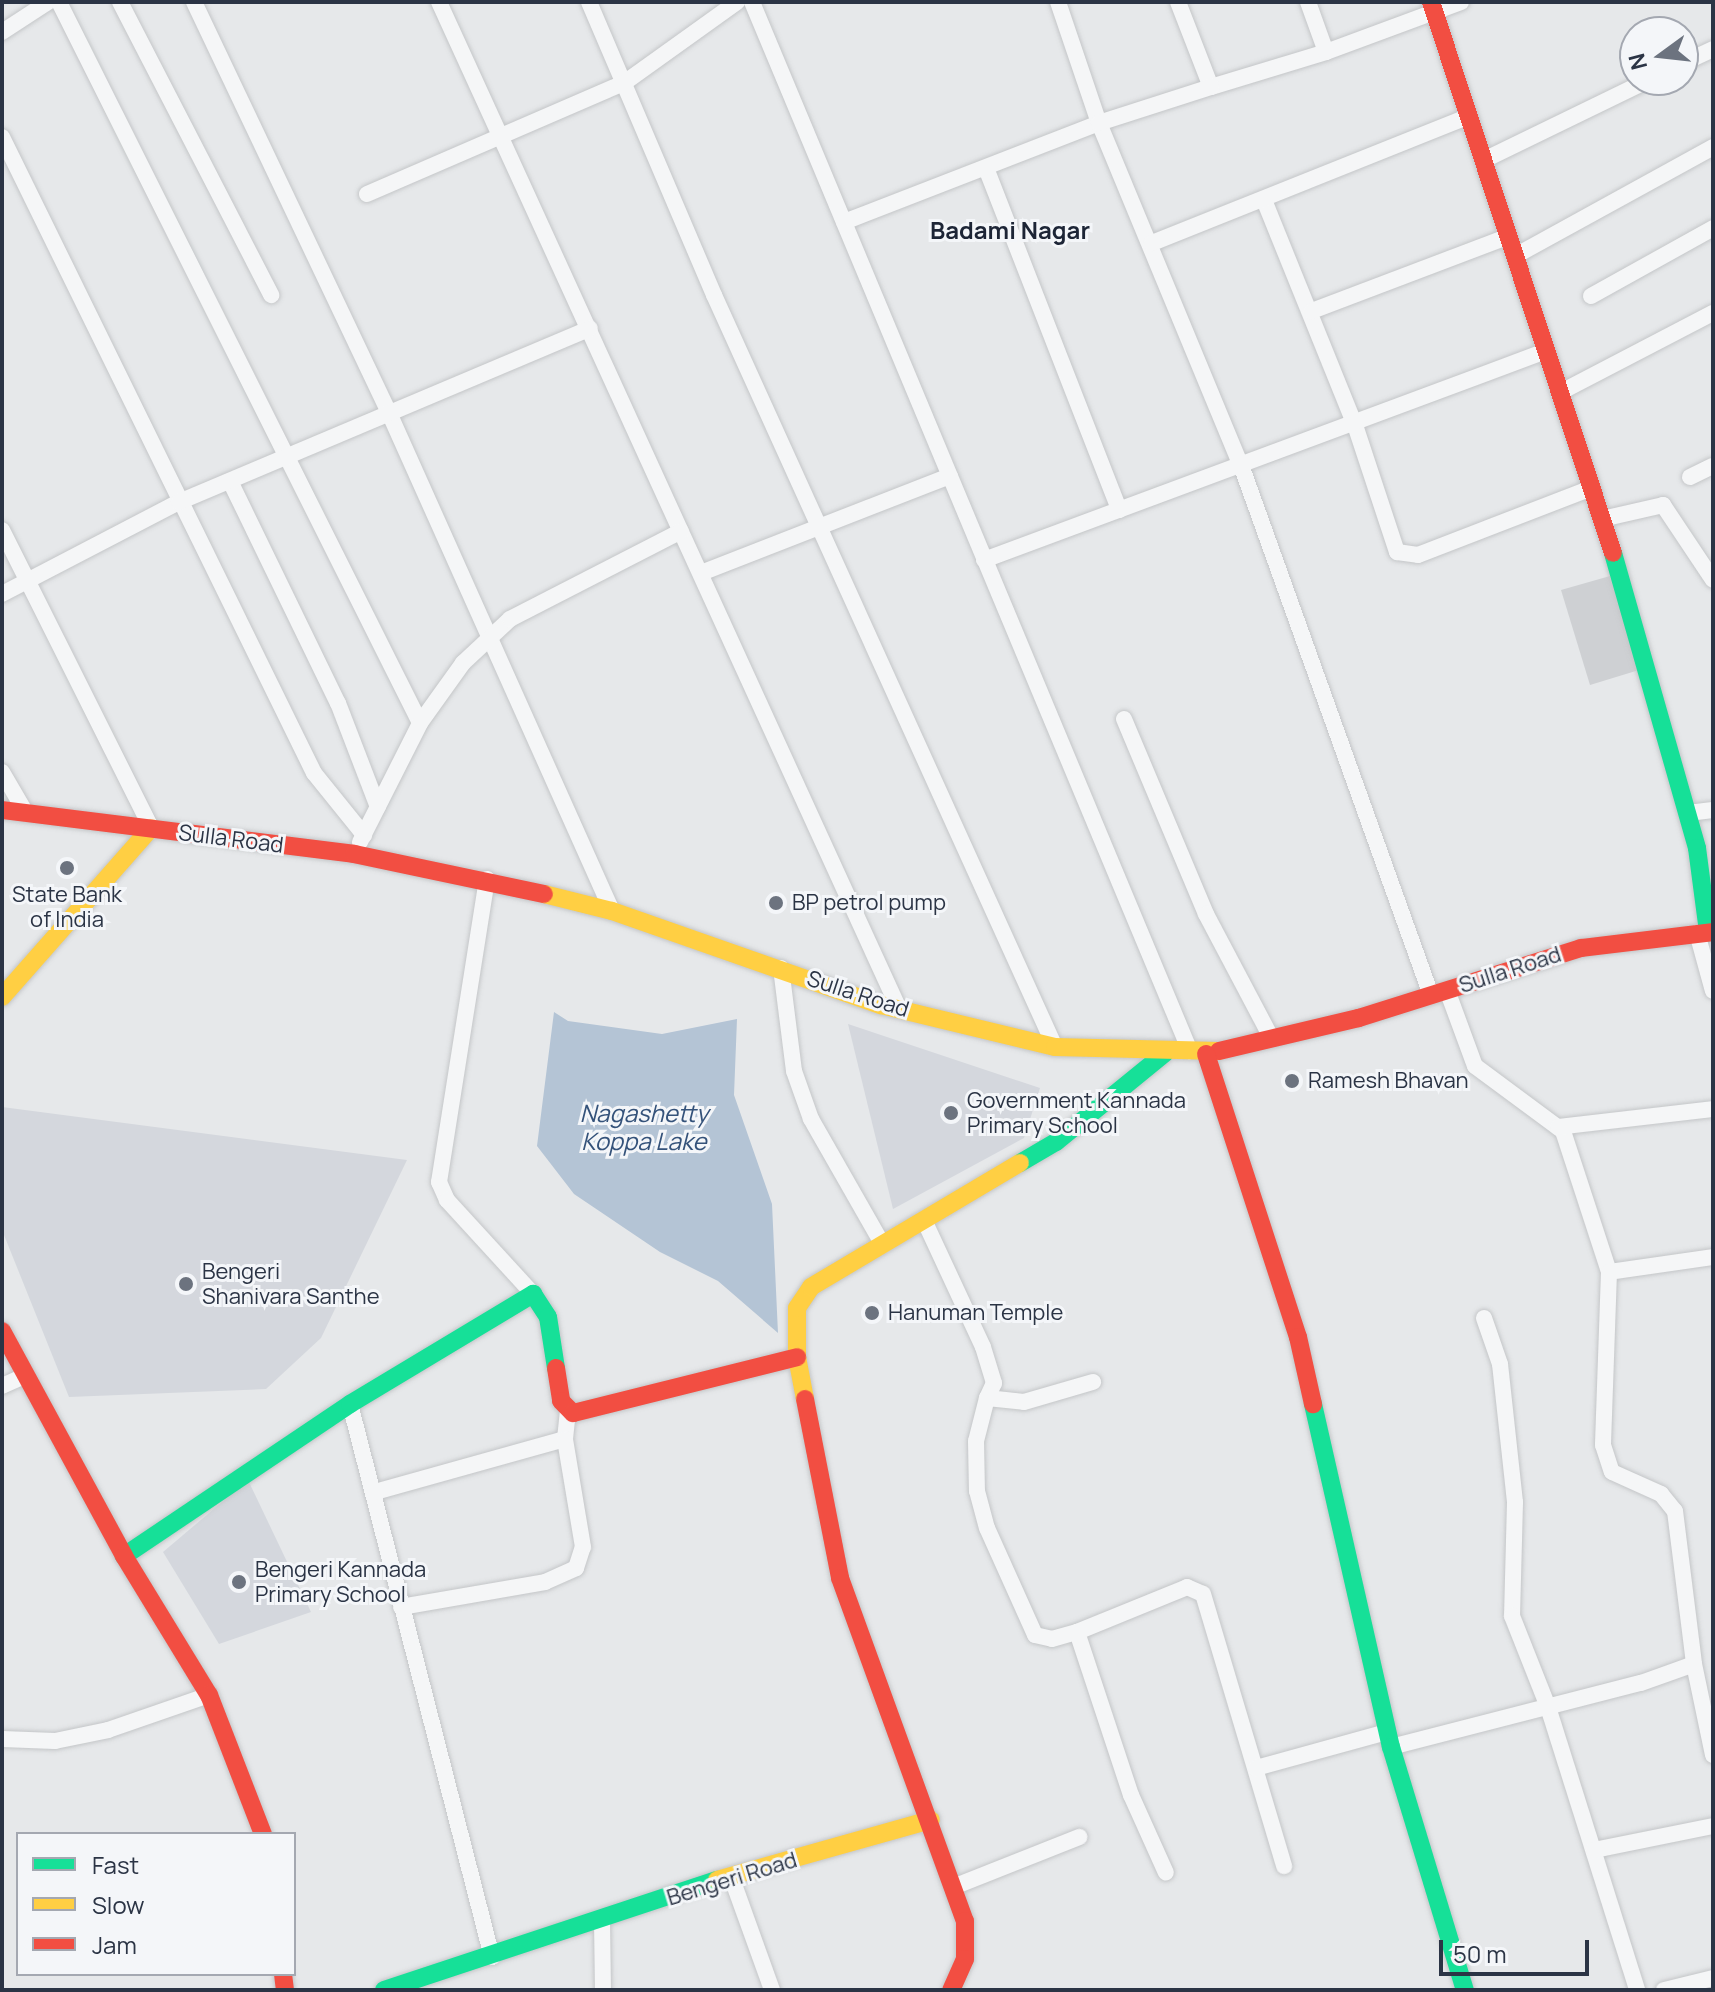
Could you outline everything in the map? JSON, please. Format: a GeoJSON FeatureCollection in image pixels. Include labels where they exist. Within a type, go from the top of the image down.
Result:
{"type":"FeatureCollection","features":[{"type":"Feature","properties":{"kind":"street"},"geometry":{"type":"LineString","coordinates":[[2,32],[48,2]]}},
{"type":"Feature","properties":{"kind":"street"},"geometry":{"type":"LineString","coordinates":[[59,2],[420,723]]}},
{"type":"Feature","properties":{"kind":"street"},"geometry":{"type":"LineString","coordinates":[[120,2],[271,295]]}},
{"type":"Feature","properties":{"kind":"street"},"geometry":{"type":"LineString","coordinates":[[194,2],[390,415],[612,911]]}},
{"type":"Feature","properties":{"kind":"street"},"geometry":{"type":"LineString","coordinates":[[439,2],[502,134],[899,1009]]}},
{"type":"Feature","properties":{"kind":"street"},"geometry":{"type":"LineString","coordinates":[[589,2],[1055,1047]]}},
{"type":"Feature","properties":{"kind":"street"},"geometry":{"type":"LineString","coordinates":[[367,194],[624,83],[737,2]]}},
{"type":"Feature","properties":{"kind":"street"},"geometry":{"type":"LineString","coordinates":[[752,2],[984,560],[1198,1053],[1298,1337],[1389,1740],[1465,1990]]}},
{"type":"Feature","properties":{"kind":"street"},"geometry":{"type":"LineString","coordinates":[[1058,2],[1099,123],[1152,243],[1241,465],[1439,992],[1475,1066],[1558,1127],[1571,1146],[1609,1272],[1605,1461],[1620,1478],[1661,1494],[1675,1511],[1694,1664],[1712,1750]]}},
{"type":"Feature","properties":{"kind":"street"},"geometry":{"type":"LineString","coordinates":[[1178,2],[1211,87]]}},
{"type":"Feature","properties":{"kind":"street"},"geometry":{"type":"LineString","coordinates":[[1308,2],[1326,52]]}},
{"type":"Feature","properties":{"kind":"street"},"geometry":{"type":"LineString","coordinates":[[844,222],[1099,123],[1326,52],[1434,9],[1461,2]]}},
{"type":"Feature","properties":{"kind":"street"},"geometry":{"type":"LineString","coordinates":[[1434,9],[1602,519],[1688,813],[1713,991]]}},
{"type":"Feature","properties":{"kind":"street"},"geometry":{"type":"LineString","coordinates":[[1484,160],[1619,95]]}},
{"type":"Feature","properties":{"kind":"street"},"geometry":{"type":"LineString","coordinates":[[1152,243],[1469,116]]}},
{"type":"Feature","properties":{"kind":"street"},"geometry":{"type":"LineString","coordinates":[[2,137],[314,773],[364,835]]}},
{"type":"Feature","properties":{"kind":"street"},"geometry":{"type":"LineString","coordinates":[[1515,256],[1713,147]]}},
{"type":"Feature","properties":{"kind":"street"},"geometry":{"type":"LineString","coordinates":[[986,168],[1119,510]]}},
{"type":"Feature","properties":{"kind":"street"},"geometry":{"type":"LineString","coordinates":[[1264,200],[1312,311],[1355,425],[1386,530],[1405,556],[1592,488]]}},
{"type":"Feature","properties":{"kind":"street"},"geometry":{"type":"LineString","coordinates":[[1591,296],[1713,228]]}},
{"type":"Feature","properties":{"kind":"street"},"geometry":{"type":"LineString","coordinates":[[1312,311],[1509,236]]}},
{"type":"Feature","properties":{"kind":"street"},"geometry":{"type":"LineString","coordinates":[[1559,393],[1713,313]]}},
{"type":"Feature","properties":{"kind":"street"},"geometry":{"type":"LineString","coordinates":[[2,594],[179,502],[590,328]]}},
{"type":"Feature","properties":{"kind":"street"},"geometry":{"type":"LineString","coordinates":[[984,560],[1355,425],[1546,351]]}},
{"type":"Feature","properties":{"kind":"street"},"geometry":{"type":"LineString","coordinates":[[1690,477],[1713,466]]}},
{"type":"Feature","properties":{"kind":"street"},"geometry":{"type":"LineString","coordinates":[[701,573],[950,476]]}},
{"type":"Feature","properties":{"kind":"street"},"geometry":{"type":"LineString","coordinates":[[230,481],[338,703],[378,807]]}},
{"type":"Feature","properties":{"kind":"street"},"geometry":{"type":"LineString","coordinates":[[1602,519],[1663,505],[1713,580]]}},
{"type":"Feature","properties":{"kind":"street"},"geometry":{"type":"LineString","coordinates":[[2,530],[151,828],[2,997]]}},
{"type":"Feature","properties":{"kind":"street"},"geometry":{"type":"LineString","coordinates":[[354,854],[420,723],[450,675],[510,619],[681,531]]}},
{"type":"Feature","properties":{"kind":"street"},"geometry":{"type":"LineString","coordinates":[[1124,719],[1206,914],[1272,1039]]}},
{"type":"Feature","properties":{"kind":"street"},"geometry":{"type":"LineString","coordinates":[[2,772],[26,813]]}},
{"type":"Feature","properties":{"kind":"street","name":"Sulla Road"},"geometry":{"type":"LineString","coordinates":[[2,810],[354,854],[487,879],[612,911],[899,1009],[1055,1047],[1198,1053],[1272,1039],[1581,948],[1706,932]]}},
{"type":"Feature","properties":{"kind":"street"},"geometry":{"type":"LineString","coordinates":[[1688,813],[1713,810]]}},
{"type":"Feature","properties":{"kind":"street"},"geometry":{"type":"LineString","coordinates":[[401,1607],[545,1582],[576,1568],[583,1547],[565,1439],[568,1412],[561,1401],[548,1317],[533,1294],[447,1200],[439,1182],[487,879]]}},
{"type":"Feature","properties":{"kind":"street"},"geometry":{"type":"LineString","coordinates":[[781,968],[794,1071],[811,1119],[883,1245]]}},
{"type":"Feature","properties":{"kind":"street"},"geometry":{"type":"LineString","coordinates":[[951,1990],[968,1939],[931,1820],[840,1578],[797,1357],[797,1308],[811,1287],[1056,1142],[1165,1053]]}},
{"type":"Feature","properties":{"kind":"street"},"geometry":{"type":"LineString","coordinates":[[1558,1127],[1713,1109]]}},
{"type":"Feature","properties":{"kind":"street"},"geometry":{"type":"LineString","coordinates":[[924,1220],[983,1347],[994,1383],[987,1398],[973,1465],[987,1528],[1035,1635],[1052,1639],[1077,1632],[1170,1591],[1196,1589],[1208,1606],[1284,1866]]}},
{"type":"Feature","properties":{"kind":"street"},"geometry":{"type":"LineString","coordinates":[[1609,1272],[1713,1257]]}},
{"type":"Feature","properties":{"kind":"street"},"geometry":{"type":"LineString","coordinates":[[124,1556],[350,1404],[533,1294]]}},
{"type":"Feature","properties":{"kind":"street"},"geometry":{"type":"LineString","coordinates":[[1484,1318],[1500,1364],[1515,1502],[1512,1616],[1548,1707],[1637,1990]]}},
{"type":"Feature","properties":{"kind":"street"},"geometry":{"type":"LineString","coordinates":[[2,1331],[22,1377],[124,1556],[209,1695],[262,1832]]}},
{"type":"Feature","properties":{"kind":"street"},"geometry":{"type":"LineString","coordinates":[[568,1412],[797,1357]]}},
{"type":"Feature","properties":{"kind":"street"},"geometry":{"type":"LineString","coordinates":[[2,1386],[22,1377]]}},
{"type":"Feature","properties":{"kind":"street"},"geometry":{"type":"LineString","coordinates":[[987,1398],[1024,1402],[1093,1382]]}},
{"type":"Feature","properties":{"kind":"street"},"geometry":{"type":"LineString","coordinates":[[350,1404],[492,1957]]}},
{"type":"Feature","properties":{"kind":"street"},"geometry":{"type":"LineString","coordinates":[[375,1492],[565,1439]]}},
{"type":"Feature","properties":{"kind":"street"},"geometry":{"type":"LineString","coordinates":[[1077,1632],[1131,1795],[1166,1873]]}},
{"type":"Feature","properties":{"kind":"street"},"geometry":{"type":"LineString","coordinates":[[1256,1768],[1548,1707],[1694,1664]]}},
{"type":"Feature","properties":{"kind":"street"},"geometry":{"type":"LineString","coordinates":[[2,1739],[55,1741],[108,1730],[209,1695]]}},
{"type":"Feature","properties":{"kind":"street","name":"Bengeri Road"},"geometry":{"type":"LineString","coordinates":[[384,1990],[731,1876],[931,1820]]}},
{"type":"Feature","properties":{"kind":"street"},"geometry":{"type":"LineString","coordinates":[[1594,1850],[1713,1826]]}},
{"type":"Feature","properties":{"kind":"street"},"geometry":{"type":"LineString","coordinates":[[953,1887],[1079,1837]]}},
{"type":"Feature","properties":{"kind":"street"},"geometry":{"type":"LineString","coordinates":[[731,1876],[772,1990]]}},
{"type":"Feature","properties":{"kind":"street"},"geometry":{"type":"LineString","coordinates":[[602,1920],[603,1990]]}},
{"type":"Feature","properties":{"kind":"street"},"geometry":{"type":"LineString","coordinates":[[1664,1990],[1713,1978]]}},
{"type":"Feature","properties":{"kind":"shaded area","name":"Government Kannada Primary School"},"geometry":{"type":"Polygon","coordinates":[[[848,1024],[1040,1088],[1024,1138],[893,1209],[848,1024]]]}},
{"type":"Feature","properties":{"kind":"shaded area","name":"Bengeri Shanivara Santhe"},"geometry":{"type":"Polygon","coordinates":[[[2,1107],[407,1160],[321,1338],[266,1389],[69,1397],[2,1230],[2,1107]]]}},
{"type":"Feature","properties":{"kind":"shaded area","name":"Bengeri Kannada Primary School"},"geometry":{"type":"Polygon","coordinates":[[[248,1480],[311,1612],[219,1644],[163,1552],[248,1480]]]}},
{"type":"Feature","properties":{"kind":"water","name":"Nagashetty Koppa Lake"},"geometry":{"type":"Polygon","coordinates":[[[554,1012],[568,1021],[662,1034],[737,1019],[734,1095],[772,1204],[778,1333],[718,1281],[660,1252],[574,1194],[537,1146],[554,1012]]]}},
{"type":"Feature","properties":{"kind":"building"},"geometry":{"type":"Polygon","coordinates":[[[1610,576],[1639,670],[1590,685],[1561,590],[1610,576]]]}},
{"type":"Feature","properties":{"kind":"traffic: fast"},"geometry":{"type":"LineString","coordinates":[[1613,553],[1697,848],[1708,932]]}},
{"type":"Feature","properties":{"kind":"traffic: fast"},"geometry":{"type":"LineString","coordinates":[[1020,1163],[1056,1142],[1165,1053]]}},
{"type":"Feature","properties":{"kind":"traffic: fast"},"geometry":{"type":"LineString","coordinates":[[124,1556],[350,1404],[533,1294],[548,1317],[556,1368]]}},
{"type":"Feature","properties":{"kind":"traffic: fast"},"geometry":{"type":"LineString","coordinates":[[1313,1404],[1391,1747],[1465,1990]]}},
{"type":"Feature","properties":{"kind":"traffic: fast"},"geometry":{"type":"LineString","coordinates":[[384,1990],[717,1880]]}},
{"type":"Feature","properties":{"kind":"traffic: slow"},"geometry":{"type":"LineString","coordinates":[[2,997],[151,828]]}},
{"type":"Feature","properties":{"kind":"traffic: slow"},"geometry":{"type":"LineString","coordinates":[[544,894],[612,911],[881,1005],[1055,1047],[1219,1051]]}},
{"type":"Feature","properties":{"kind":"traffic: slow"},"geometry":{"type":"LineString","coordinates":[[805,1399],[797,1357],[797,1308],[811,1287],[1020,1163]]}},
{"type":"Feature","properties":{"kind":"traffic: slow"},"geometry":{"type":"LineString","coordinates":[[717,1880],[931,1820]]}},
{"type":"Feature","properties":{"kind":"traffic: jam"},"geometry":{"type":"LineString","coordinates":[[1431,2],[1613,553]]}},
{"type":"Feature","properties":{"kind":"traffic: jam"},"geometry":{"type":"LineString","coordinates":[[2,810],[354,854],[544,894]]}},
{"type":"Feature","properties":{"kind":"traffic: jam"},"geometry":{"type":"LineString","coordinates":[[1219,1051],[1359,1018],[1581,948],[1713,932]]}},
{"type":"Feature","properties":{"kind":"traffic: jam"},"geometry":{"type":"LineString","coordinates":[[1206,1054],[1298,1337],[1313,1404]]}},
{"type":"Feature","properties":{"kind":"traffic: jam"},"geometry":{"type":"LineString","coordinates":[[2,1331],[124,1556],[209,1695],[262,1832]]}},
{"type":"Feature","properties":{"kind":"traffic: jam"},"geometry":{"type":"LineString","coordinates":[[556,1368],[561,1401],[573,1413],[797,1357]]}},
{"type":"Feature","properties":{"kind":"traffic: jam"},"geometry":{"type":"LineString","coordinates":[[805,1399],[840,1578],[965,1921],[965,1959],[951,1990]]}},
{"type":"Feature","properties":{"kind":"traffic: jam"},"geometry":{"type":"LineString","coordinates":[[283,1976],[285,1990]]}},
{"type":"Feature","properties":{"kind":"place","name":"State Bank of India"},"geometry":{"type":"Point","coordinates":[67,868]}},
{"type":"Feature","properties":{"kind":"place","name":"BP petrol pump"},"geometry":{"type":"Point","coordinates":[776,903]}},
{"type":"Feature","properties":{"kind":"place","name":"Ramesh Bhavan"},"geometry":{"type":"Point","coordinates":[1292,1081]}},
{"type":"Feature","properties":{"kind":"place","name":"Government Kannada Primary School"},"geometry":{"type":"Point","coordinates":[951,1113]}},
{"type":"Feature","properties":{"kind":"place","name":"Bengeri Shanivara Santhe"},"geometry":{"type":"Point","coordinates":[186,1284]}},
{"type":"Feature","properties":{"kind":"place","name":"Hanuman Temple"},"geometry":{"type":"Point","coordinates":[872,1313]}},
{"type":"Feature","properties":{"kind":"place","name":"Bengeri Kannada Primary School"},"geometry":{"type":"Point","coordinates":[239,1582]}},
{"type":"Feature","properties":{"kind":"district","name":"Badami Nagar"},"geometry":{"type":"Point","coordinates":[1010,230]}}]}
